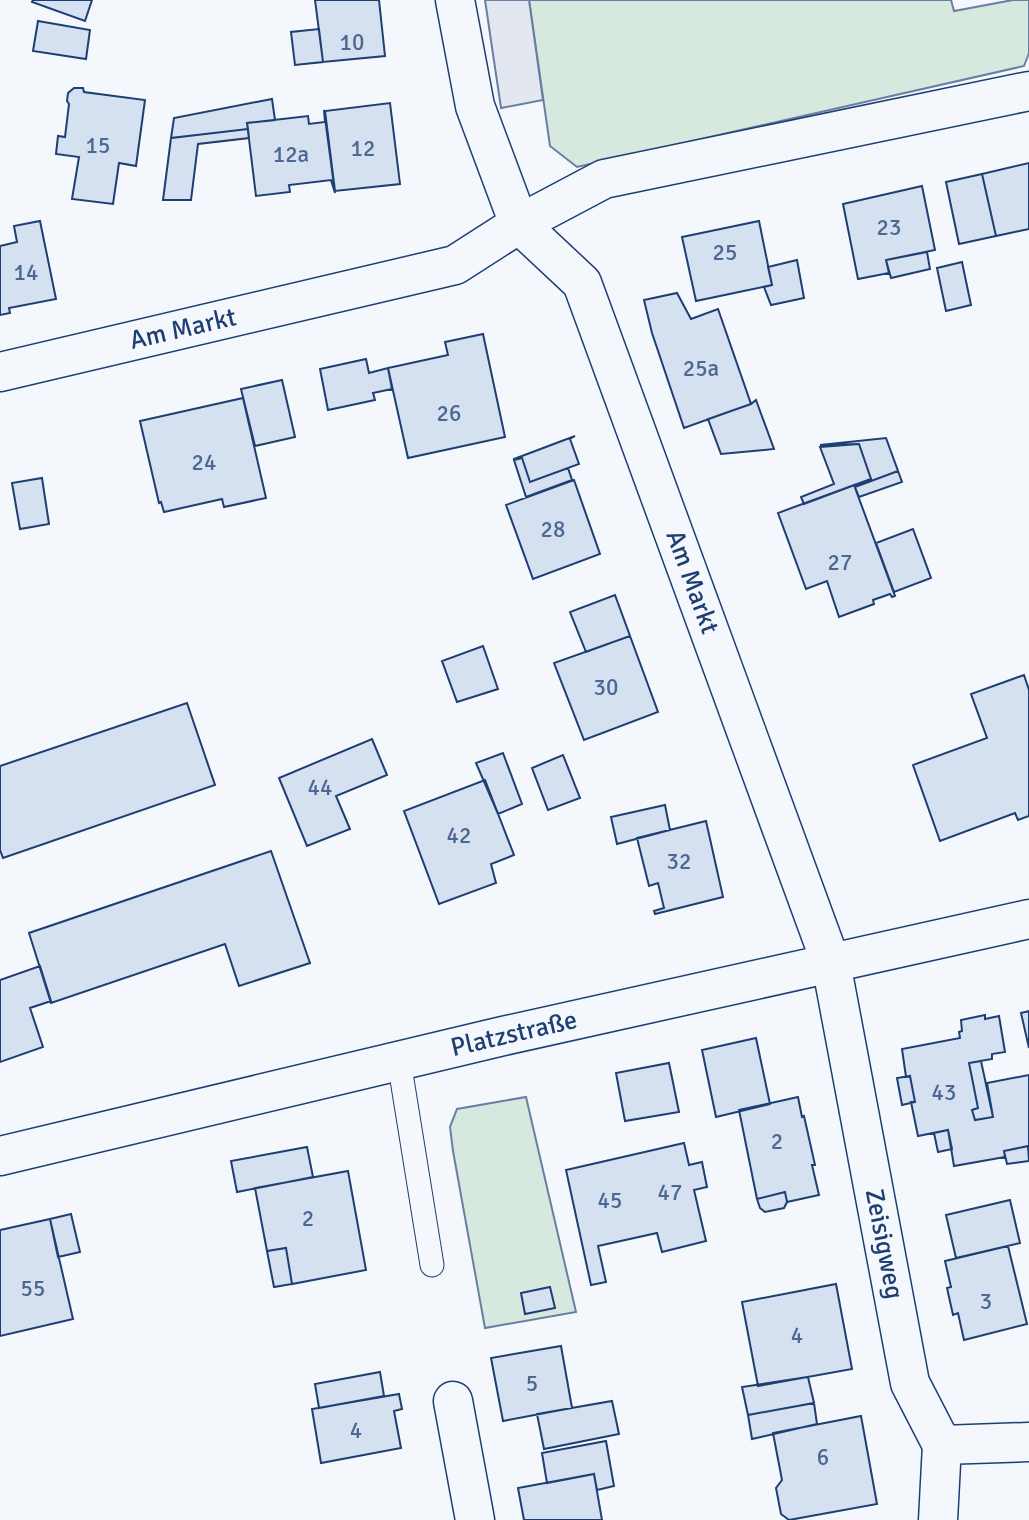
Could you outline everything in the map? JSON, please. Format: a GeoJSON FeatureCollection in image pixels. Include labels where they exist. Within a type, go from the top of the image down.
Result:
{"type":"FeatureCollection","features":[{"type":"Feature","properties":{"kind":"street","name":"Am Markt"},"geometry":{"type":"LineString","coordinates":[[454,0],[475,106],[519,224],[582,283],[831,963]]}},
{"type":"Feature","properties":{"kind":"street","name":"Am Markt"},"geometry":{"type":"LineString","coordinates":[[0,372],[455,265],[519,224],[604,179],[1029,91]]}},
{"type":"Feature","properties":{"kind":"street","name":"Platzstraße"},"geometry":{"type":"LineString","coordinates":[[0,1156],[399,1060],[1029,919]]}},
{"type":"Feature","properties":{"kind":"street","name":"Zeisigweg"},"geometry":{"type":"LineString","coordinates":[[831,963],[910,1383],[942,1445]]}},
{"type":"Feature","properties":{"kind":"street"},"geometry":{"type":"LineString","coordinates":[[453,1401],[475,1520]]}},
{"type":"Feature","properties":{"kind":"street"},"geometry":{"type":"LineString","coordinates":[[938,1520],[942,1445],[1029,1442]]}},
{"type":"Feature","properties":{"kind":"lane"},"geometry":{"type":"LineString","coordinates":[[399,1060],[432,1265]]}},
{"type":"Feature","properties":{"kind":"shaded area"},"geometry":{"type":"Polygon","coordinates":[[[485,0],[529,0],[543,100],[501,108],[485,0]]]}},
{"type":"Feature","properties":{"kind":"shaded area"},"geometry":{"type":"Polygon","coordinates":[[[529,0],[951,0],[954,11],[1013,0],[1029,0],[1029,53],[1024,66],[577,167],[550,146],[529,0]]]}},
{"type":"Feature","properties":{"kind":"shaded area"},"geometry":{"type":"Polygon","coordinates":[[[526,1097],[576,1312],[485,1328],[450,1127],[457,1109],[526,1097]]]}},
{"type":"Feature","properties":{"kind":"building"},"geometry":{"type":"Polygon","coordinates":[[[92,0],[85,21],[32,2],[92,0]]]}},
{"type":"Feature","properties":{"kind":"building"},"geometry":{"type":"Polygon","coordinates":[[[315,0],[379,0],[385,56],[323,62],[315,0]]]}},
{"type":"Feature","properties":{"kind":"building"},"geometry":{"type":"Polygon","coordinates":[[[38,21],[90,30],[86,59],[33,51],[38,21]]]}},
{"type":"Feature","properties":{"kind":"building"},"geometry":{"type":"Polygon","coordinates":[[[319,29],[323,62],[295,65],[291,32],[319,29]]]}},
{"type":"Feature","properties":{"kind":"building"},"geometry":{"type":"Polygon","coordinates":[[[74,88],[83,88],[84,92],[145,100],[136,166],[119,163],[113,204],[72,199],[79,157],[56,154],[58,136],[65,137],[68,93],[74,88]]]}},
{"type":"Feature","properties":{"kind":"building"},"geometry":{"type":"Polygon","coordinates":[[[272,99],[275,120],[247,123],[248,129],[171,138],[174,118],[272,99]]]}},
{"type":"Feature","properties":{"kind":"building"},"geometry":{"type":"Polygon","coordinates":[[[390,103],[400,184],[335,191],[325,111],[390,103]]]}},
{"type":"Feature","properties":{"kind":"building"},"geometry":{"type":"Polygon","coordinates":[[[324,110],[335,193],[331,180],[289,185],[290,192],[256,196],[247,123],[308,116],[309,124],[325,122],[324,110]]]}},
{"type":"Feature","properties":{"kind":"building"},"geometry":{"type":"Polygon","coordinates":[[[248,129],[249,138],[198,144],[191,200],[163,200],[171,138],[248,129]]]}},
{"type":"Feature","properties":{"kind":"building"},"geometry":{"type":"Polygon","coordinates":[[[1029,163],[1029,229],[996,236],[982,174],[1029,163]]]}},
{"type":"Feature","properties":{"kind":"building"},"geometry":{"type":"Polygon","coordinates":[[[982,174],[996,236],[959,244],[946,182],[982,174]]]}},
{"type":"Feature","properties":{"kind":"building"},"geometry":{"type":"Polygon","coordinates":[[[922,186],[935,250],[886,260],[889,273],[858,279],[843,204],[922,186]]]}},
{"type":"Feature","properties":{"kind":"building"},"geometry":{"type":"Polygon","coordinates":[[[40,221],[56,299],[9,308],[10,313],[0,315],[0,246],[17,242],[14,226],[40,221]]]}},
{"type":"Feature","properties":{"kind":"building"},"geometry":{"type":"Polygon","coordinates":[[[759,221],[772,285],[696,301],[682,237],[759,221]]]}},
{"type":"Feature","properties":{"kind":"building"},"geometry":{"type":"Polygon","coordinates":[[[927,252],[930,269],[891,278],[886,260],[927,252]]]}},
{"type":"Feature","properties":{"kind":"building"},"geometry":{"type":"Polygon","coordinates":[[[797,260],[804,298],[771,305],[764,287],[772,285],[768,267],[797,260]]]}},
{"type":"Feature","properties":{"kind":"building"},"geometry":{"type":"Polygon","coordinates":[[[962,262],[971,305],[946,311],[937,268],[962,262]]]}},
{"type":"Feature","properties":{"kind":"building"},"geometry":{"type":"Polygon","coordinates":[[[677,293],[691,319],[718,309],[751,404],[684,428],[652,333],[644,300],[677,293]]]}},
{"type":"Feature","properties":{"kind":"building"},"geometry":{"type":"Polygon","coordinates":[[[483,334],[505,437],[408,458],[388,368],[448,355],[445,342],[483,334]]]}},
{"type":"Feature","properties":{"kind":"building"},"geometry":{"type":"Polygon","coordinates":[[[366,359],[369,373],[388,368],[392,389],[373,393],[375,400],[328,410],[320,369],[366,359]]]}},
{"type":"Feature","properties":{"kind":"building"},"geometry":{"type":"Polygon","coordinates":[[[282,380],[295,437],[255,446],[241,389],[282,380]]]}},
{"type":"Feature","properties":{"kind":"building"},"geometry":{"type":"Polygon","coordinates":[[[243,398],[266,498],[224,507],[222,499],[164,512],[161,502],[159,503],[140,421],[243,398]]]}},
{"type":"Feature","properties":{"kind":"building"},"geometry":{"type":"Polygon","coordinates":[[[756,400],[774,449],[721,454],[708,419],[756,400]]]}},
{"type":"Feature","properties":{"kind":"building"},"geometry":{"type":"Polygon","coordinates":[[[575,436],[570,439],[579,464],[530,482],[522,458],[514,460],[514,459],[575,436]]]}},
{"type":"Feature","properties":{"kind":"building"},"geometry":{"type":"Polygon","coordinates":[[[886,438],[898,471],[855,487],[854,485],[871,479],[859,444],[820,445],[886,438]]]}},
{"type":"Feature","properties":{"kind":"building"},"geometry":{"type":"Polygon","coordinates":[[[859,444],[871,479],[804,504],[801,497],[834,484],[820,447],[859,444]]]}},
{"type":"Feature","properties":{"kind":"building"},"geometry":{"type":"Polygon","coordinates":[[[522,458],[530,482],[568,468],[572,480],[526,497],[514,460],[522,458]]]}},
{"type":"Feature","properties":{"kind":"building"},"geometry":{"type":"Polygon","coordinates":[[[898,471],[902,482],[859,497],[855,487],[898,471]]]}},
{"type":"Feature","properties":{"kind":"building"},"geometry":{"type":"Polygon","coordinates":[[[42,478],[49,524],[20,529],[12,483],[42,478]]]}},
{"type":"Feature","properties":{"kind":"building"},"geometry":{"type":"Polygon","coordinates":[[[574,480],[600,554],[533,579],[506,505],[574,480]]]}},
{"type":"Feature","properties":{"kind":"building"},"geometry":{"type":"Polygon","coordinates":[[[854,485],[895,596],[890,594],[873,600],[874,604],[839,617],[827,581],[806,589],[778,513],[854,485]]]}},
{"type":"Feature","properties":{"kind":"building"},"geometry":{"type":"Polygon","coordinates":[[[913,529],[931,578],[894,592],[876,543],[913,529]]]}},
{"type":"Feature","properties":{"kind":"building"},"geometry":{"type":"Polygon","coordinates":[[[615,595],[630,636],[586,652],[570,612],[615,595]]]}},
{"type":"Feature","properties":{"kind":"building"},"geometry":{"type":"Polygon","coordinates":[[[630,636],[658,712],[584,740],[554,663],[630,636]]]}},
{"type":"Feature","properties":{"kind":"building"},"geometry":{"type":"Polygon","coordinates":[[[483,646],[498,689],[457,702],[442,661],[483,646]]]}},
{"type":"Feature","properties":{"kind":"building"},"geometry":{"type":"Polygon","coordinates":[[[1024,675],[1029,690],[1029,816],[1018,820],[1015,813],[940,841],[913,765],[987,738],[971,694],[1024,675]]]}},
{"type":"Feature","properties":{"kind":"building"},"geometry":{"type":"Polygon","coordinates":[[[187,703],[215,785],[3,858],[0,850],[0,766],[187,703]]]}},
{"type":"Feature","properties":{"kind":"building"},"geometry":{"type":"Polygon","coordinates":[[[372,739],[387,775],[336,796],[350,829],[307,846],[279,778],[372,739]]]}},
{"type":"Feature","properties":{"kind":"building"},"geometry":{"type":"Polygon","coordinates":[[[503,753],[522,804],[498,814],[476,763],[503,753]]]}},
{"type":"Feature","properties":{"kind":"building"},"geometry":{"type":"Polygon","coordinates":[[[563,755],[580,798],[548,810],[532,768],[563,755]]]}},
{"type":"Feature","properties":{"kind":"building"},"geometry":{"type":"Polygon","coordinates":[[[485,780],[514,855],[491,864],[496,883],[439,904],[404,811],[485,780]]]}},
{"type":"Feature","properties":{"kind":"building"},"geometry":{"type":"Polygon","coordinates":[[[665,805],[670,830],[617,844],[611,817],[665,805]]]}},
{"type":"Feature","properties":{"kind":"building"},"geometry":{"type":"Polygon","coordinates":[[[706,821],[723,897],[655,914],[654,911],[664,908],[658,883],[649,886],[637,838],[706,821]]]}},
{"type":"Feature","properties":{"kind":"building"},"geometry":{"type":"Polygon","coordinates":[[[271,851],[310,963],[239,986],[225,944],[51,1003],[29,933],[271,851]]]}},
{"type":"Feature","properties":{"kind":"building"},"geometry":{"type":"Polygon","coordinates":[[[40,966],[51,1001],[30,1008],[43,1047],[0,1062],[0,980],[40,966]]]}},
{"type":"Feature","properties":{"kind":"building"},"geometry":{"type":"Polygon","coordinates":[[[1029,1011],[1029,1048],[1021,1013],[1029,1011]]]}},
{"type":"Feature","properties":{"kind":"building"},"geometry":{"type":"Polygon","coordinates":[[[985,1015],[985,1019],[999,1016],[1005,1052],[992,1054],[992,1059],[969,1063],[978,1108],[972,1110],[975,1120],[993,1117],[987,1083],[1029,1075],[1029,1146],[1004,1151],[1005,1157],[954,1166],[948,1130],[918,1136],[911,1102],[915,1102],[910,1076],[906,1077],[902,1049],[960,1038],[961,1020],[985,1015]]]}},
{"type":"Feature","properties":{"kind":"building"},"geometry":{"type":"Polygon","coordinates":[[[756,1038],[770,1104],[716,1117],[702,1050],[756,1038]]]}},
{"type":"Feature","properties":{"kind":"building"},"geometry":{"type":"Polygon","coordinates":[[[981,1061],[993,1117],[975,1120],[972,1110],[978,1108],[969,1063],[981,1061]]]}},
{"type":"Feature","properties":{"kind":"building"},"geometry":{"type":"Polygon","coordinates":[[[669,1063],[679,1112],[625,1121],[616,1073],[669,1063]]]}},
{"type":"Feature","properties":{"kind":"building"},"geometry":{"type":"Polygon","coordinates":[[[910,1076],[915,1102],[902,1105],[897,1078],[910,1076]]]}},
{"type":"Feature","properties":{"kind":"building"},"geometry":{"type":"Polygon","coordinates":[[[798,1097],[815,1165],[812,1165],[819,1195],[787,1202],[785,1192],[757,1199],[739,1110],[798,1097]]]}},
{"type":"Feature","properties":{"kind":"building"},"geometry":{"type":"Polygon","coordinates":[[[948,1130],[952,1149],[938,1152],[934,1133],[948,1130]]]}},
{"type":"Feature","properties":{"kind":"building"},"geometry":{"type":"Polygon","coordinates":[[[684,1143],[689,1165],[702,1162],[707,1187],[694,1190],[706,1241],[662,1252],[657,1233],[598,1246],[606,1282],[591,1285],[566,1170],[684,1143]]]}},
{"type":"Feature","properties":{"kind":"building"},"geometry":{"type":"Polygon","coordinates":[[[1028,1146],[1029,1161],[1007,1164],[1004,1151],[1028,1146]]]}},
{"type":"Feature","properties":{"kind":"building"},"geometry":{"type":"Polygon","coordinates":[[[307,1147],[313,1177],[237,1192],[231,1161],[307,1147]]]}},
{"type":"Feature","properties":{"kind":"building"},"geometry":{"type":"Polygon","coordinates":[[[348,1171],[366,1270],[292,1284],[286,1248],[267,1251],[255,1188],[348,1171]]]}},
{"type":"Feature","properties":{"kind":"building"},"geometry":{"type":"Polygon","coordinates":[[[785,1192],[787,1202],[784,1208],[765,1212],[760,1208],[757,1199],[785,1192]]]}},
{"type":"Feature","properties":{"kind":"building"},"geometry":{"type":"Polygon","coordinates":[[[1010,1200],[1020,1243],[956,1258],[946,1215],[1010,1200]]]}},
{"type":"Feature","properties":{"kind":"building"},"geometry":{"type":"Polygon","coordinates":[[[71,1214],[80,1252],[58,1257],[50,1219],[71,1214]]]}},
{"type":"Feature","properties":{"kind":"building"},"geometry":{"type":"Polygon","coordinates":[[[50,1219],[73,1319],[0,1336],[0,1230],[50,1219]]]}},
{"type":"Feature","properties":{"kind":"building"},"geometry":{"type":"Polygon","coordinates":[[[1008,1246],[1027,1324],[964,1340],[958,1313],[953,1315],[947,1288],[951,1287],[945,1261],[1008,1246]]]}},
{"type":"Feature","properties":{"kind":"building"},"geometry":{"type":"Polygon","coordinates":[[[286,1248],[292,1284],[274,1287],[267,1251],[286,1248]]]}},
{"type":"Feature","properties":{"kind":"building"},"geometry":{"type":"Polygon","coordinates":[[[836,1284],[852,1369],[758,1386],[742,1302],[836,1284]]]}},
{"type":"Feature","properties":{"kind":"building"},"geometry":{"type":"Polygon","coordinates":[[[550,1287],[555,1308],[525,1314],[521,1293],[550,1287]]]}},
{"type":"Feature","properties":{"kind":"building"},"geometry":{"type":"Polygon","coordinates":[[[561,1346],[572,1408],[503,1421],[491,1358],[561,1346]]]}},
{"type":"Feature","properties":{"kind":"building"},"geometry":{"type":"Polygon","coordinates":[[[380,1372],[384,1396],[319,1408],[315,1384],[380,1372]]]}},
{"type":"Feature","properties":{"kind":"building"},"geometry":{"type":"Polygon","coordinates":[[[808,1377],[814,1403],[748,1415],[742,1387],[808,1377]]]}},
{"type":"Feature","properties":{"kind":"building"},"geometry":{"type":"Polygon","coordinates":[[[399,1394],[402,1409],[394,1411],[401,1448],[321,1463],[312,1409],[399,1394]]]}},
{"type":"Feature","properties":{"kind":"building"},"geometry":{"type":"Polygon","coordinates":[[[612,1401],[619,1434],[544,1449],[537,1414],[612,1401]]]}},
{"type":"Feature","properties":{"kind":"building"},"geometry":{"type":"Polygon","coordinates":[[[814,1403],[817,1424],[752,1439],[748,1415],[814,1403]]]}},
{"type":"Feature","properties":{"kind":"building"},"geometry":{"type":"Polygon","coordinates":[[[861,1416],[877,1504],[789,1520],[781,1514],[776,1488],[782,1480],[773,1433],[861,1416]]]}},
{"type":"Feature","properties":{"kind":"building"},"geometry":{"type":"Polygon","coordinates":[[[606,1441],[614,1486],[597,1490],[594,1474],[547,1483],[542,1453],[606,1441]]]}},
{"type":"Feature","properties":{"kind":"building"},"geometry":{"type":"Polygon","coordinates":[[[594,1474],[602,1520],[524,1520],[518,1488],[594,1474]]]}}]}
